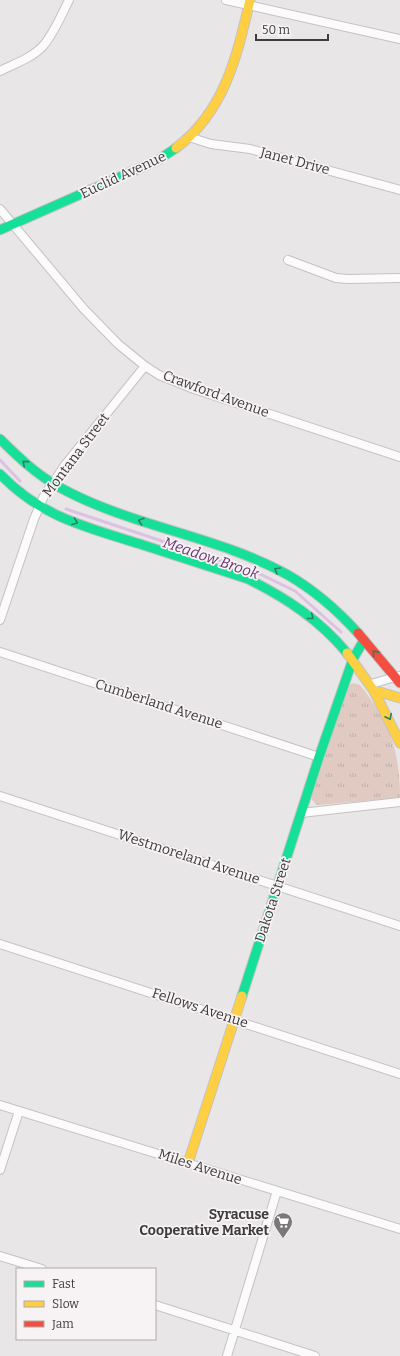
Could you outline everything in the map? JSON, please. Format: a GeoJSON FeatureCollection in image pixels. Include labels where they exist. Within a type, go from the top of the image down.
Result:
{"type":"FeatureCollection","features":[{"type":"Feature","properties":{"kind":"street"},"geometry":{"type":"LineString","coordinates":[[0,71],[31,56],[43,47],[69,0]]}},
{"type":"Feature","properties":{"kind":"street"},"geometry":{"type":"LineString","coordinates":[[226,0],[250,3],[400,39]]}},
{"type":"Feature","properties":{"kind":"street","name":"Euclid Avenue"},"geometry":{"type":"LineString","coordinates":[[0,230],[158,160],[175,150],[204,122],[231,75],[250,3]]}},
{"type":"Feature","properties":{"kind":"street","name":"Janet Drive"},"geometry":{"type":"LineString","coordinates":[[189,137],[211,144],[250,149],[400,190]]}},
{"type":"Feature","properties":{"kind":"street","name":"Crawford Avenue"},"geometry":{"type":"LineString","coordinates":[[0,209],[84,308],[118,344],[145,366],[159,375],[194,389],[400,457]]}},
{"type":"Feature","properties":{"kind":"street"},"geometry":{"type":"LineString","coordinates":[[288,260],[336,278],[400,278]]}},
{"type":"Feature","properties":{"kind":"street","name":"Montana Street"},"geometry":{"type":"LineString","coordinates":[[0,620],[39,507],[52,484],[65,465],[145,366]]}},
{"type":"Feature","properties":{"kind":"street"},"geometry":{"type":"LineString","coordinates":[[0,440],[41,477],[81,499],[125,516],[270,565],[302,584],[326,601],[398,678],[373,688]]}},
{"type":"Feature","properties":{"kind":"street"},"geometry":{"type":"LineString","coordinates":[[0,474],[22,496],[39,507],[87,527],[248,579],[273,590],[311,616],[353,659],[373,688],[400,743]]}},
{"type":"Feature","properties":{"kind":"street","name":"Dakota Street"},"geometry":{"type":"LineString","coordinates":[[188,1163],[319,757],[353,659],[364,640]]}},
{"type":"Feature","properties":{"kind":"street","name":"Cumberland Avenue"},"geometry":{"type":"LineString","coordinates":[[0,652],[319,757]]}},
{"type":"Feature","properties":{"kind":"street"},"geometry":{"type":"LineString","coordinates":[[373,688],[400,698]]}},
{"type":"Feature","properties":{"kind":"street","name":"Westmoreland Avenue"},"geometry":{"type":"LineString","coordinates":[[0,796],[400,926]]}},
{"type":"Feature","properties":{"kind":"street"},"geometry":{"type":"LineString","coordinates":[[301,813],[400,802]]}},
{"type":"Feature","properties":{"kind":"street","name":"Fellows Avenue"},"geometry":{"type":"LineString","coordinates":[[0,944],[400,1074]]}},
{"type":"Feature","properties":{"kind":"street","name":"Miles Avenue"},"geometry":{"type":"LineString","coordinates":[[0,1105],[400,1229]]}},
{"type":"Feature","properties":{"kind":"street"},"geometry":{"type":"LineString","coordinates":[[0,1170],[19,1111]]}},
{"type":"Feature","properties":{"kind":"street"},"geometry":{"type":"LineString","coordinates":[[227,1356],[236,1330],[276,1191]]}},
{"type":"Feature","properties":{"kind":"street"},"geometry":{"type":"LineString","coordinates":[[0,1256],[39,1268]]}},
{"type":"Feature","properties":{"kind":"street"},"geometry":{"type":"LineString","coordinates":[[156,1305],[315,1356]]}},
{"type":"Feature","properties":{"kind":"green space"},"geometry":{"type":"Polygon","coordinates":[[[353,683],[360,685],[370,699],[391,737],[398,765],[400,798],[317,805],[311,799],[348,686],[353,683]]]}},
{"type":"Feature","properties":{"kind":"waterway","name":"Meadow Brook"},"geometry":{"type":"LineString","coordinates":[[0,460],[20,481]]}},
{"type":"Feature","properties":{"kind":"waterway","name":"Meadow Brook"},"geometry":{"type":"LineString","coordinates":[[66,509],[258,573],[295,591],[341,632]]}},
{"type":"Feature","properties":{"kind":"traffic: fast"},"geometry":{"type":"LineString","coordinates":[[0,230],[158,160],[176,148]]}},
{"type":"Feature","properties":{"kind":"traffic: fast"},"geometry":{"type":"LineString","coordinates":[[0,439],[43,477],[87,501],[144,522],[232,550],[260,561],[288,575],[325,601],[358,633]]}},
{"type":"Feature","properties":{"kind":"traffic: fast"},"geometry":{"type":"LineString","coordinates":[[0,474],[32,501],[65,519],[248,579],[276,594],[302,611],[337,641],[347,653]]}},
{"type":"Feature","properties":{"kind":"traffic: fast"},"geometry":{"type":"LineString","coordinates":[[242,996],[319,757],[353,659],[364,640]]}},
{"type":"Feature","properties":{"kind":"traffic: slow"},"geometry":{"type":"LineString","coordinates":[[176,148],[193,133],[218,100],[234,62],[250,0]]}},
{"type":"Feature","properties":{"kind":"traffic: slow"},"geometry":{"type":"LineString","coordinates":[[347,653],[374,691],[400,743]]}},
{"type":"Feature","properties":{"kind":"traffic: slow"},"geometry":{"type":"LineString","coordinates":[[376,691],[400,698]]}},
{"type":"Feature","properties":{"kind":"traffic: slow"},"geometry":{"type":"LineString","coordinates":[[188,1163],[242,996]]}},
{"type":"Feature","properties":{"kind":"traffic: jam"},"geometry":{"type":"LineString","coordinates":[[358,633],[400,683]]}},
{"type":"Feature","properties":{"kind":"place","name":"Syracuse Cooperative Market"},"geometry":{"type":"Point","coordinates":[283,1239]}}]}
